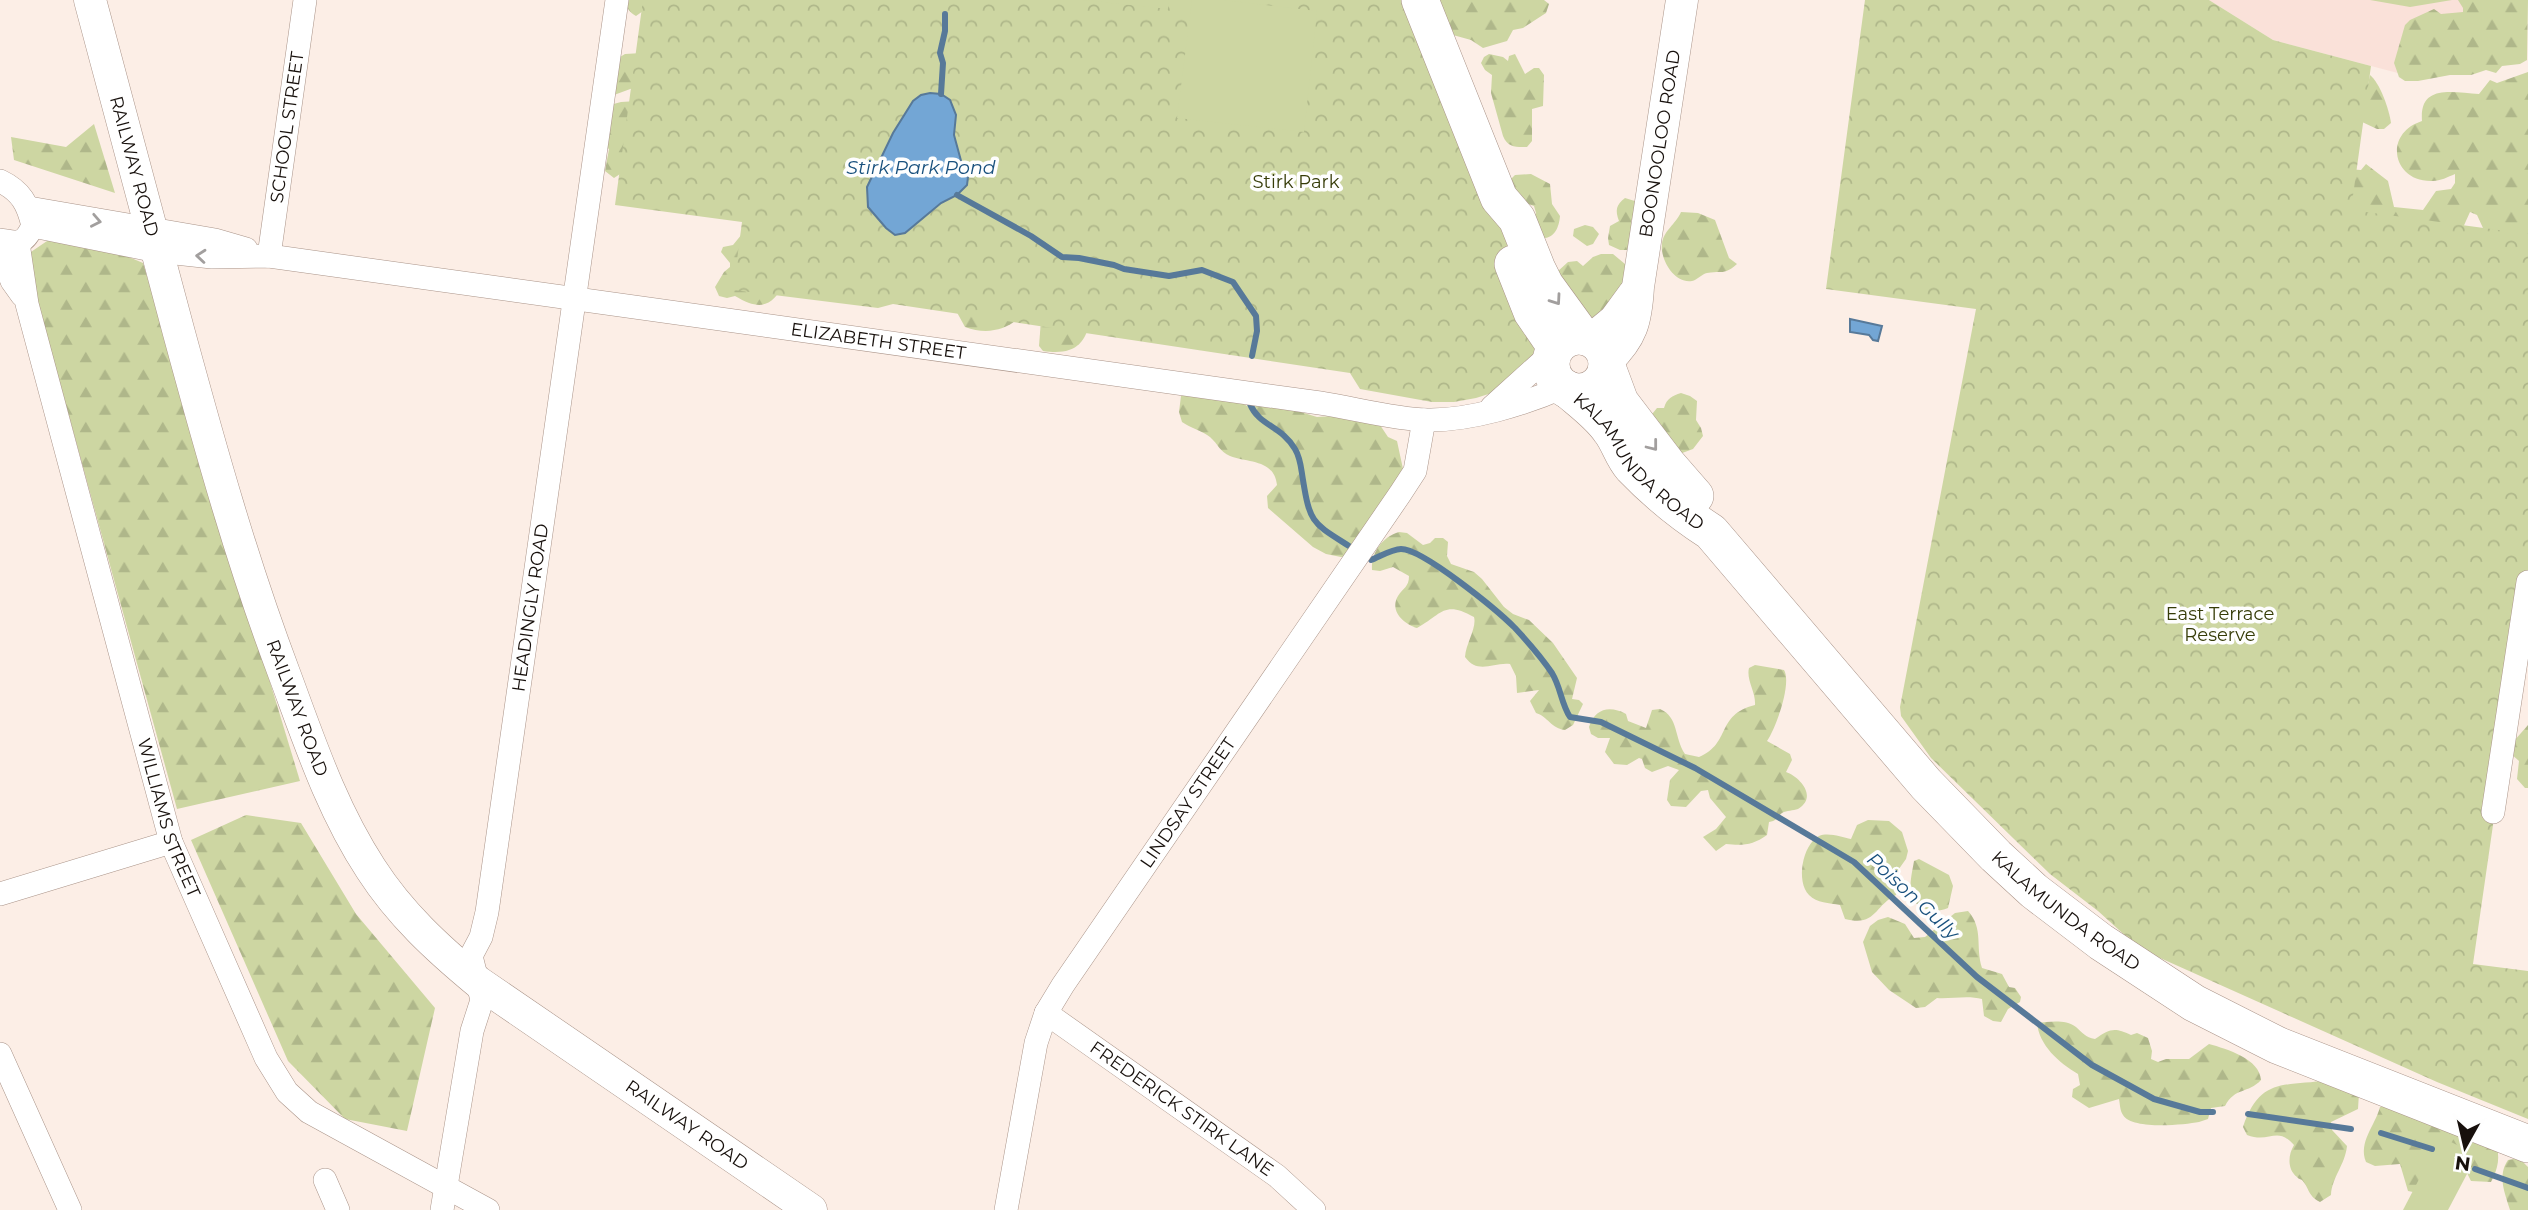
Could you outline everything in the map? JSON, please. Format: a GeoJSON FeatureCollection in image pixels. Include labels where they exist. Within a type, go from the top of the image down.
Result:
{"type":"FeatureCollection","features":[{"type":"Feature","properties":{"kind":"main road","name":"KALAMUNDA ROAD"},"geometry":{"type":"LineString","coordinates":[[1420,0],[1499,198],[1501,225],[1532,312],[1583,350],[1668,466],[1695,496],[1711,532]]}},
{"type":"Feature","properties":{"kind":"main road"},"geometry":{"type":"LineString","coordinates":[[1583,350],[1605,375],[1593,388],[1584,391],[1565,388],[1553,375],[1551,359],[1583,350]]}},
{"type":"Feature","properties":{"kind":"main road","name":"KALAMUNDA ROAD"},"geometry":{"type":"LineString","coordinates":[[1565,388],[1602,420],[1631,466],[1682,513],[1711,532],[1926,784],[2034,891],[2101,942],[2194,1003],[2277,1045],[2528,1144]]}},
{"type":"Feature","properties":{"kind":"street","name":"RAILWAY ROAD"},"geometry":{"type":"LineString","coordinates":[[90,0],[207,434],[261,612],[318,768],[347,828],[395,903],[430,942],[478,982],[811,1210]]}},
{"type":"Feature","properties":{"kind":"street","name":"SCHOOL STREET"},"geometry":{"type":"LineString","coordinates":[[269,256],[305,0]]}},
{"type":"Feature","properties":{"kind":"street","name":"HEADINGLY ROAD"},"geometry":{"type":"LineString","coordinates":[[442,1210],[472,1031],[482,1000],[471,956],[481,937],[487,912],[617,0]]}},
{"type":"Feature","properties":{"kind":"street","name":"BOONOOLOO ROAD"},"geometry":{"type":"LineString","coordinates":[[1583,350],[1615,320],[1639,288],[1682,0]]}},
{"type":"Feature","properties":{"kind":"street"},"geometry":{"type":"LineString","coordinates":[[0,181],[13,187],[16,234]]}},
{"type":"Feature","properties":{"kind":"street","name":"ELIZABETH STREET"},"geometry":{"type":"LineString","coordinates":[[16,234],[153,240],[212,257],[269,256],[575,297],[1424,420],[1447,419],[1487,411],[1565,388]]}},
{"type":"Feature","properties":{"kind":"street","name":"WILLIAMS STREET"},"geometry":{"type":"LineString","coordinates":[[16,234],[12,281],[27,304],[172,842],[266,1058],[287,1091],[309,1112],[488,1210]]}},
{"type":"Feature","properties":{"kind":"street","name":"ELIZABETH STREET"},"geometry":{"type":"LineString","coordinates":[[1487,411],[1520,384],[1583,350]]}},
{"type":"Feature","properties":{"kind":"street","name":"LINDSAY STREET"},"geometry":{"type":"LineString","coordinates":[[1006,1210],[1029,1074],[1046,1013],[1415,471],[1424,420]]}},
{"type":"Feature","properties":{"kind":"street"},"geometry":{"type":"LineString","coordinates":[[2493,812],[2528,582]]}},
{"type":"Feature","properties":{"kind":"street"},"geometry":{"type":"LineString","coordinates":[[0,894],[172,842]]}},
{"type":"Feature","properties":{"kind":"street","name":"FREDERICK STIRK LANE"},"geometry":{"type":"LineString","coordinates":[[1046,1013],[1277,1177],[1314,1210]]}},
{"type":"Feature","properties":{"kind":"street"},"geometry":{"type":"LineString","coordinates":[[0,1054],[70,1210]]}},
{"type":"Feature","properties":{"kind":"street"},"geometry":{"type":"LineString","coordinates":[[325,1180],[338,1210]]}},
{"type":"Feature","properties":{"kind":"shaded area"},"geometry":{"type":"Polygon","coordinates":[[[2209,0],[2528,0],[2409,76],[2273,40],[2209,0]]]}},
{"type":"Feature","properties":{"kind":"green space"},"geometry":{"type":"Polygon","coordinates":[[[627,0],[646,0],[643,11],[636,16],[628,8],[627,0]]]}},
{"type":"Feature","properties":{"kind":"green space","name":"Stirk Park"},"geometry":{"type":"Polygon","coordinates":[[[643,0],[1420,0],[1515,270],[1556,347],[1520,384],[1476,398],[1432,402],[1360,389],[1350,373],[893,304],[878,308],[733,290],[742,222],[615,205],[643,0]]]}},
{"type":"Feature","properties":{"kind":"green space"},"geometry":{"type":"Polygon","coordinates":[[[1083,0],[1169,0],[1168,9],[1083,0]]]}},
{"type":"Feature","properties":{"kind":"green space"},"geometry":{"type":"Polygon","coordinates":[[[1192,0],[1224,0],[1317,11],[1304,132],[1177,118],[1192,0]]]}},
{"type":"Feature","properties":{"kind":"green space"},"geometry":{"type":"Polygon","coordinates":[[[1424,0],[1544,0],[1549,4],[1546,13],[1523,28],[1513,30],[1507,41],[1483,48],[1471,40],[1453,35],[1424,0]]]}},
{"type":"Feature","properties":{"kind":"green space","name":"East Terrace Reserve"},"geometry":{"type":"Polygon","coordinates":[[[1865,0],[2209,0],[2273,40],[2371,66],[2351,210],[2528,234],[2528,582],[2473,964],[2528,971],[2528,1119],[2437,1082],[2140,949],[2098,911],[2050,874],[1931,758],[1901,716],[1900,707],[1976,309],[1826,289],[1865,0]]]}},
{"type":"Feature","properties":{"kind":"green space"},"geometry":{"type":"Polygon","coordinates":[[[2370,0],[2452,0],[2410,7],[2370,0]]]}},
{"type":"Feature","properties":{"kind":"green space"},"geometry":{"type":"Polygon","coordinates":[[[2458,0],[2528,0],[2527,60],[2520,64],[2502,66],[2496,73],[2486,70],[2471,75],[2450,75],[2418,81],[2405,81],[2399,77],[2394,63],[2405,25],[2434,9],[2441,14],[2463,12],[2458,0]]]}},
{"type":"Feature","properties":{"kind":"green space"},"geometry":{"type":"Polygon","coordinates":[[[642,53],[633,88],[614,95],[615,60],[625,54],[642,53]]]}},
{"type":"Feature","properties":{"kind":"green space"},"geometry":{"type":"Polygon","coordinates":[[[1489,54],[1508,61],[1509,56],[1515,54],[1525,74],[1539,68],[1544,75],[1543,106],[1532,109],[1532,141],[1527,147],[1510,145],[1503,136],[1491,93],[1492,75],[1481,63],[1489,54]]]}},
{"type":"Feature","properties":{"kind":"green space"},"geometry":{"type":"Polygon","coordinates":[[[2528,72],[2528,246],[2483,228],[2477,215],[2470,212],[2461,232],[2247,239],[2346,169],[2361,170],[2366,164],[2388,181],[2394,207],[2423,210],[2436,191],[2451,189],[2455,183],[2455,174],[2436,181],[2419,180],[2401,166],[2397,146],[2409,127],[2422,121],[2426,101],[2432,95],[2440,93],[2479,94],[2490,80],[2497,83],[2528,72]]]}},
{"type":"Feature","properties":{"kind":"green space"},"geometry":{"type":"Polygon","coordinates":[[[2370,75],[2381,90],[2388,111],[2391,123],[2384,129],[2377,129],[2360,121],[2370,75]]]}},
{"type":"Feature","properties":{"kind":"green space"},"geometry":{"type":"Polygon","coordinates":[[[637,101],[623,172],[614,178],[605,171],[609,149],[601,144],[606,106],[637,101]]]}},
{"type":"Feature","properties":{"kind":"green space"},"geometry":{"type":"Polygon","coordinates":[[[94,124],[115,193],[14,160],[11,137],[66,147],[94,124]]]}},
{"type":"Feature","properties":{"kind":"green space"},"geometry":{"type":"Polygon","coordinates":[[[1531,174],[1550,184],[1552,204],[1560,216],[1555,232],[1549,237],[1540,238],[1532,221],[1536,213],[1534,206],[1520,201],[1511,192],[1511,179],[1515,175],[1531,174]]]}},
{"type":"Feature","properties":{"kind":"green space"},"geometry":{"type":"Polygon","coordinates":[[[1625,198],[1638,202],[1638,212],[1631,221],[1635,231],[1631,246],[1627,250],[1620,250],[1609,245],[1608,238],[1610,226],[1619,221],[1617,208],[1625,198]]]}},
{"type":"Feature","properties":{"kind":"green space"},"geometry":{"type":"Polygon","coordinates":[[[1681,212],[1698,213],[1715,220],[1729,258],[1737,264],[1726,271],[1707,273],[1692,281],[1679,279],[1674,275],[1663,257],[1662,244],[1681,212]]]}},
{"type":"Feature","properties":{"kind":"green space"},"geometry":{"type":"Polygon","coordinates":[[[1585,225],[1593,227],[1599,234],[1593,244],[1587,246],[1573,236],[1574,229],[1585,225]]]}},
{"type":"Feature","properties":{"kind":"green space"},"geometry":{"type":"Polygon","coordinates":[[[742,234],[786,281],[776,296],[765,304],[752,304],[735,296],[719,296],[715,287],[730,267],[721,252],[723,247],[733,245],[742,234]]]}},
{"type":"Feature","properties":{"kind":"green space"},"geometry":{"type":"Polygon","coordinates":[[[50,239],[124,255],[143,263],[300,781],[177,809],[25,256],[50,239]]]}},
{"type":"Feature","properties":{"kind":"green space"},"geometry":{"type":"Polygon","coordinates":[[[1601,254],[1613,254],[1631,269],[1600,330],[1557,272],[1568,262],[1577,261],[1583,266],[1601,254]]]}},
{"type":"Feature","properties":{"kind":"green space"},"geometry":{"type":"Polygon","coordinates":[[[954,307],[1019,318],[1000,329],[979,331],[965,327],[954,307]]]}},
{"type":"Feature","properties":{"kind":"green space"},"geometry":{"type":"Polygon","coordinates":[[[1091,318],[1085,336],[1076,347],[1053,352],[1043,351],[1039,346],[1041,320],[1091,318]]]}},
{"type":"Feature","properties":{"kind":"green space"},"geometry":{"type":"Polygon","coordinates":[[[1188,393],[1238,401],[1251,408],[1256,406],[1259,399],[1317,417],[1334,416],[1380,425],[1388,437],[1397,441],[1403,469],[1403,508],[1395,522],[1383,526],[1354,555],[1341,557],[1326,554],[1313,547],[1268,508],[1267,496],[1277,485],[1271,470],[1259,463],[1227,454],[1207,435],[1182,422],[1179,412],[1181,396],[1188,393]]]}},
{"type":"Feature","properties":{"kind":"green space"},"geometry":{"type":"Polygon","coordinates":[[[1681,393],[1697,401],[1696,420],[1703,436],[1693,449],[1666,459],[1648,419],[1657,408],[1664,408],[1670,398],[1681,393]]]}},
{"type":"Feature","properties":{"kind":"green space"},"geometry":{"type":"Polygon","coordinates":[[[1399,532],[1407,533],[1423,545],[1435,538],[1443,538],[1448,542],[1447,556],[1451,564],[1474,572],[1504,607],[1529,620],[1553,643],[1577,678],[1572,699],[1583,704],[1573,725],[1565,730],[1560,729],[1536,713],[1530,701],[1539,690],[1517,693],[1516,676],[1510,664],[1480,667],[1465,657],[1474,617],[1449,609],[1417,628],[1399,616],[1396,602],[1407,585],[1409,576],[1393,567],[1380,571],[1372,570],[1372,564],[1379,546],[1399,532]]]}},
{"type":"Feature","properties":{"kind":"green space"},"geometry":{"type":"Polygon","coordinates":[[[1755,665],[1784,670],[1785,695],[1767,741],[1790,754],[1792,760],[1786,772],[1797,778],[1805,788],[1807,799],[1798,809],[1784,812],[1769,822],[1767,835],[1757,841],[1738,845],[1726,844],[1716,851],[1703,837],[1716,829],[1726,817],[1710,798],[1708,790],[1701,791],[1686,807],[1671,806],[1667,800],[1670,780],[1679,770],[1668,766],[1652,772],[1645,768],[1639,758],[1627,765],[1614,764],[1605,752],[1610,738],[1598,738],[1591,734],[1589,727],[1595,716],[1608,709],[1626,714],[1628,721],[1646,728],[1652,710],[1660,709],[1670,717],[1685,754],[1699,757],[1716,744],[1734,715],[1755,705],[1748,673],[1749,668],[1755,665]]]}},
{"type":"Feature","properties":{"kind":"green space"},"geometry":{"type":"Polygon","coordinates":[[[2528,725],[2528,788],[2525,788],[2517,779],[2519,761],[2510,753],[2514,741],[2528,725]]]}},
{"type":"Feature","properties":{"kind":"green space"},"geometry":{"type":"Polygon","coordinates":[[[246,815],[301,823],[356,914],[435,1008],[407,1131],[345,1119],[288,1061],[191,840],[246,815]]]}},
{"type":"Feature","properties":{"kind":"green space"},"geometry":{"type":"Polygon","coordinates":[[[1868,820],[1889,821],[1902,832],[1908,851],[1896,873],[1899,885],[1896,895],[1869,918],[1855,921],[1845,919],[1840,905],[1819,901],[1809,895],[1803,882],[1803,864],[1808,847],[1819,836],[1831,835],[1851,839],[1857,825],[1868,820]]]}},
{"type":"Feature","properties":{"kind":"green space"},"geometry":{"type":"Polygon","coordinates":[[[1919,859],[1949,875],[1953,886],[1948,908],[1929,910],[1914,901],[1911,882],[1914,861],[1919,859]]]}},
{"type":"Feature","properties":{"kind":"green space"},"geometry":{"type":"Polygon","coordinates":[[[1968,911],[1978,931],[1982,968],[2002,974],[2009,987],[2015,988],[2021,997],[2020,1002],[2008,1009],[2001,1022],[1984,1016],[1982,999],[1977,998],[1937,998],[1925,1007],[1916,1008],[1889,990],[1872,972],[1863,942],[1870,926],[1888,917],[1905,924],[1914,938],[1925,937],[1955,913],[1968,911]]]}},
{"type":"Feature","properties":{"kind":"green space"},"geometry":{"type":"Polygon","coordinates":[[[2037,1023],[2067,1023],[2095,1039],[2112,1030],[2131,1035],[2137,1033],[2148,1038],[2152,1051],[2151,1059],[2158,1062],[2166,1059],[2189,1059],[2209,1044],[2249,1061],[2255,1066],[2261,1080],[2237,1093],[2225,1106],[2211,1108],[2208,1119],[2170,1125],[2136,1123],[2123,1115],[2119,1099],[2089,1108],[2072,1097],[2073,1089],[2080,1085],[2078,1074],[2051,1053],[2042,1039],[2037,1023]]]}},
{"type":"Feature","properties":{"kind":"green space"},"geometry":{"type":"Polygon","coordinates":[[[2328,1080],[2359,1093],[2358,1109],[2331,1122],[2332,1130],[2347,1146],[2331,1195],[2320,1202],[2291,1170],[2290,1157],[2294,1145],[2288,1139],[2277,1135],[2262,1138],[2247,1135],[2243,1127],[2250,1111],[2266,1092],[2287,1084],[2328,1080]]]}},
{"type":"Feature","properties":{"kind":"green space"},"geometry":{"type":"Polygon","coordinates":[[[2392,1105],[2495,1142],[2498,1162],[2491,1182],[2471,1181],[2466,1171],[2420,1186],[2413,1192],[2408,1191],[2400,1164],[2375,1166],[2366,1162],[2364,1148],[2380,1107],[2392,1105]]]}},
{"type":"Feature","properties":{"kind":"green space"},"geometry":{"type":"Polygon","coordinates":[[[2441,1137],[2477,1155],[2448,1210],[2403,1210],[2441,1137]]]}},
{"type":"Feature","properties":{"kind":"green space"},"geometry":{"type":"Polygon","coordinates":[[[2508,1160],[2521,1160],[2528,1167],[2528,1210],[2510,1210],[2504,1191],[2503,1172],[2508,1160]]]}},
{"type":"Feature","properties":{"kind":"water","name":"Stirk Park Pond"},"geometry":{"type":"Polygon","coordinates":[[[930,93],[941,94],[950,100],[956,115],[954,135],[968,177],[967,185],[905,233],[895,235],[868,207],[867,187],[893,133],[913,101],[930,93]]]}},
{"type":"Feature","properties":{"kind":"water"},"geometry":{"type":"Polygon","coordinates":[[[1850,319],[1882,326],[1878,341],[1869,335],[1850,332],[1850,319]]]}},
{"type":"Feature","properties":{"kind":"waterway"},"geometry":{"type":"LineString","coordinates":[[941,94],[943,63],[940,53],[945,31],[945,14]]}},
{"type":"Feature","properties":{"kind":"waterway"},"geometry":{"type":"LineString","coordinates":[[957,195],[1031,236],[1062,257],[1169,276],[1202,270],[1233,282],[1256,316],[1257,331],[1252,356]]}},
{"type":"Feature","properties":{"kind":"waterway","name":"Poison Gully"},"geometry":{"type":"LineString","coordinates":[[1250,404],[1259,417],[1284,435],[1295,449],[1300,460],[1308,506],[1315,521],[1349,546]]}},
{"type":"Feature","properties":{"kind":"waterway","name":"Poison Gully"},"geometry":{"type":"LineString","coordinates":[[1371,560],[1401,549],[1442,569],[1493,608],[1530,644],[1552,673],[1570,717],[1601,722],[1695,768],[1854,862],[1977,977],[2092,1065],[2154,1099],[2200,1112],[2213,1112]]}},
{"type":"Feature","properties":{"kind":"waterway","name":"Poison Gully"},"geometry":{"type":"LineString","coordinates":[[2248,1114],[2351,1129]]}},
{"type":"Feature","properties":{"kind":"waterway"},"geometry":{"type":"LineString","coordinates":[[2381,1133],[2432,1149]]}},
{"type":"Feature","properties":{"kind":"waterway","name":"Poison Gully"},"geometry":{"type":"LineString","coordinates":[[2475,1169],[2528,1188]]}}]}
